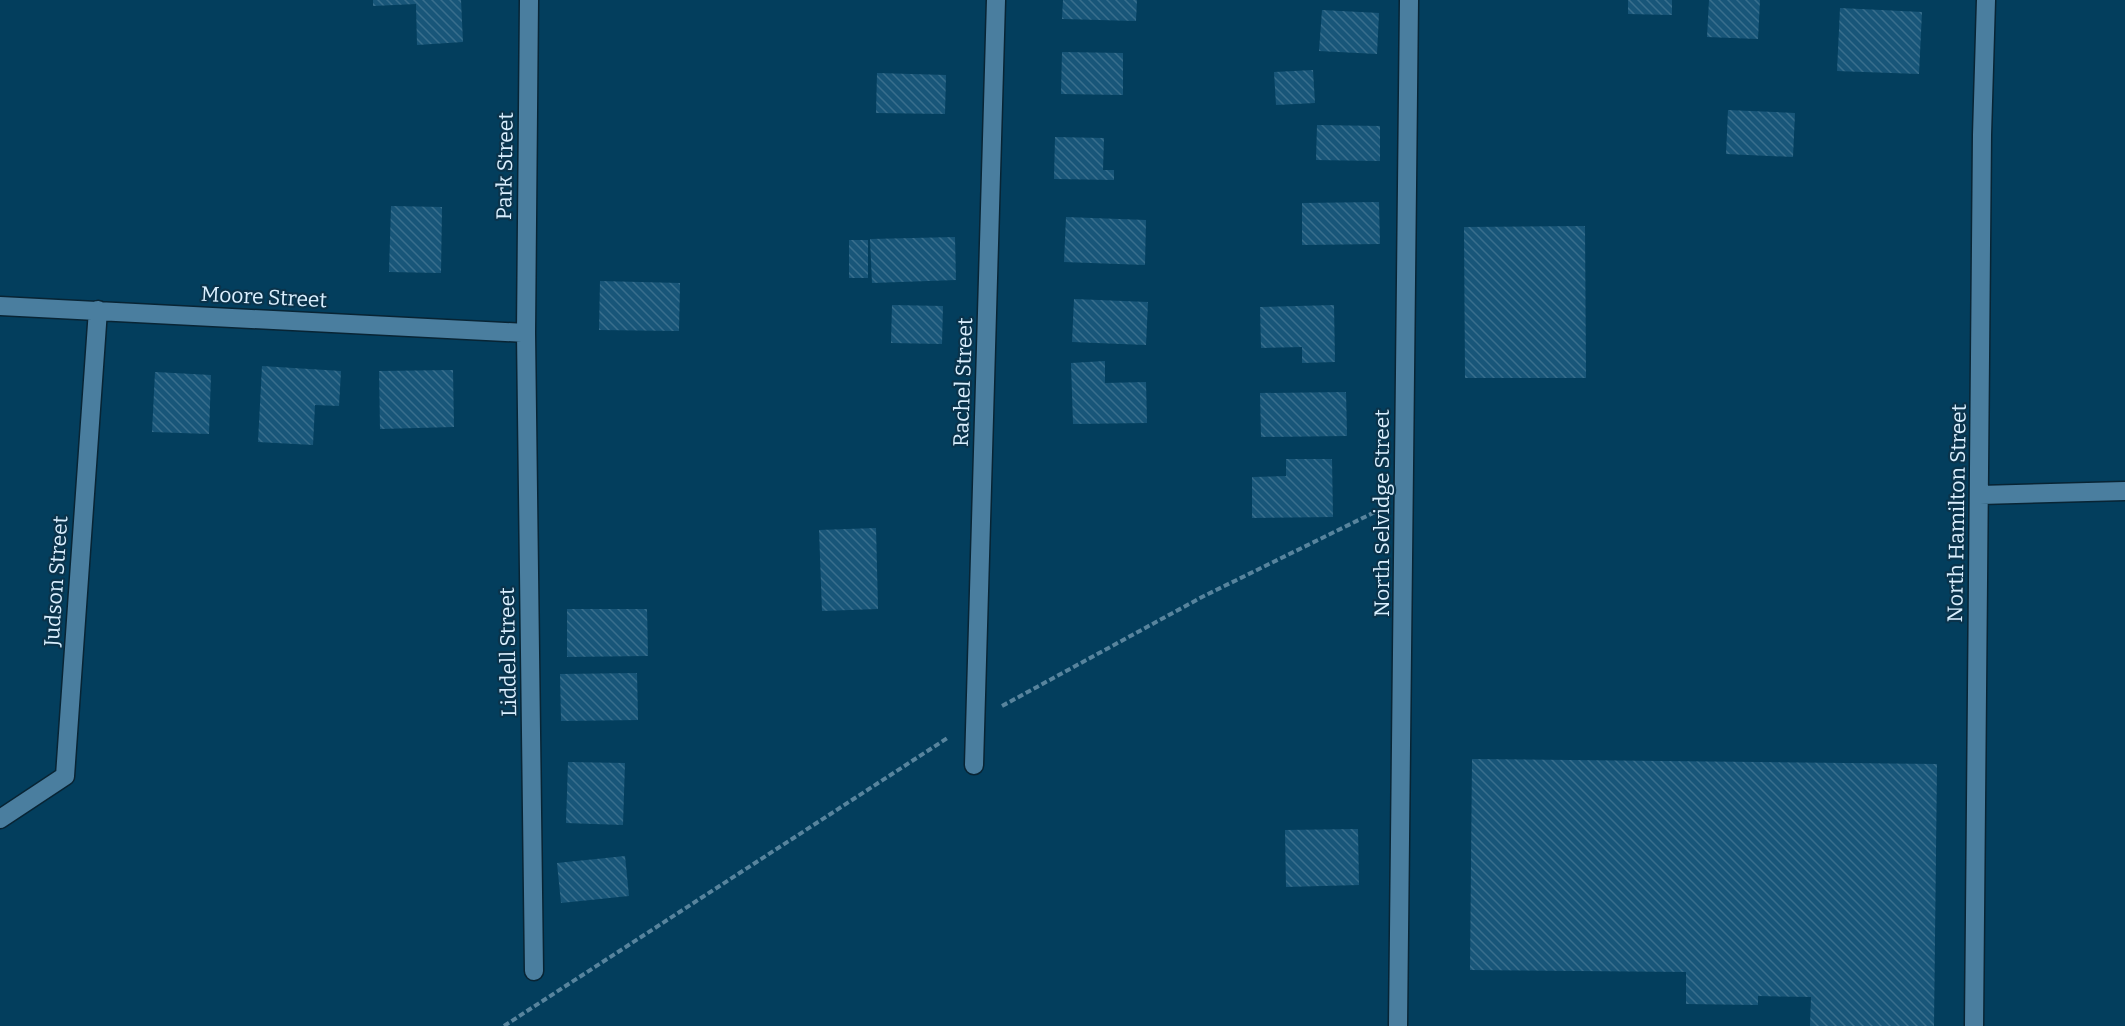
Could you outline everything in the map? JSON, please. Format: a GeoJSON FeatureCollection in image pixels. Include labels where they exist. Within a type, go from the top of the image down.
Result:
{"type":"FeatureCollection","features":[{"type":"Feature","properties":{"kind":"street","name":"Park Street"},"geometry":{"type":"LineString","coordinates":[[526,333],[529,0]]}},
{"type":"Feature","properties":{"kind":"street","name":"Rachel Street"},"geometry":{"type":"LineString","coordinates":[[974,765],[996,0]]}},
{"type":"Feature","properties":{"kind":"street","name":"North Selvidge Street"},"geometry":{"type":"LineString","coordinates":[[1398,1026],[1409,0]]}},
{"type":"Feature","properties":{"kind":"street","name":"North Hamilton Street"},"geometry":{"type":"LineString","coordinates":[[1974,1026],[1982,135],[1986,0]]}},
{"type":"Feature","properties":{"kind":"street","name":"Moore Street"},"geometry":{"type":"LineString","coordinates":[[0,306],[526,333]]}},
{"type":"Feature","properties":{"kind":"street","name":"Judson Street"},"geometry":{"type":"LineString","coordinates":[[0,819],[66,776],[98,310]]}},
{"type":"Feature","properties":{"kind":"street","name":"Liddell Street"},"geometry":{"type":"LineString","coordinates":[[526,333],[534,971]]}},
{"type":"Feature","properties":{"kind":"street"},"geometry":{"type":"LineString","coordinates":[[1980,495],[2125,491]]}},
{"type":"Feature","properties":{"kind":"building"},"geometry":{"type":"Polygon","coordinates":[[[373,0],[461,0],[463,42],[417,45],[416,4],[373,6],[373,0]]]}},
{"type":"Feature","properties":{"kind":"building"},"geometry":{"type":"Polygon","coordinates":[[[1063,0],[1137,0],[1136,21],[1062,19],[1063,0]]]}},
{"type":"Feature","properties":{"kind":"building"},"geometry":{"type":"Polygon","coordinates":[[[1628,0],[1672,0],[1672,15],[1628,14],[1628,0]]]}},
{"type":"Feature","properties":{"kind":"building"},"geometry":{"type":"Polygon","coordinates":[[[1709,0],[1760,0],[1758,39],[1707,37],[1709,0]]]}},
{"type":"Feature","properties":{"kind":"building"},"geometry":{"type":"Polygon","coordinates":[[[1840,8],[1922,12],[1919,74],[1837,71],[1840,8]]]}},
{"type":"Feature","properties":{"kind":"building"},"geometry":{"type":"Polygon","coordinates":[[[1322,10],[1379,13],[1377,54],[1319,51],[1322,10]]]}},
{"type":"Feature","properties":{"kind":"building"},"geometry":{"type":"Polygon","coordinates":[[[1062,52],[1123,53],[1123,95],[1061,94],[1062,52]]]}},
{"type":"Feature","properties":{"kind":"building"},"geometry":{"type":"Polygon","coordinates":[[[1313,70],[1315,103],[1276,105],[1274,72],[1313,70]]]}},
{"type":"Feature","properties":{"kind":"building"},"geometry":{"type":"Polygon","coordinates":[[[877,73],[946,75],[945,114],[876,113],[877,73]]]}},
{"type":"Feature","properties":{"kind":"building"},"geometry":{"type":"Polygon","coordinates":[[[1728,110],[1795,113],[1793,157],[1726,154],[1728,110]]]}},
{"type":"Feature","properties":{"kind":"building"},"geometry":{"type":"Polygon","coordinates":[[[1317,125],[1380,126],[1380,161],[1316,160],[1317,125]]]}},
{"type":"Feature","properties":{"kind":"building"},"geometry":{"type":"Polygon","coordinates":[[[1055,137],[1104,138],[1103,170],[1114,170],[1114,180],[1054,179],[1055,137]]]}},
{"type":"Feature","properties":{"kind":"building"},"geometry":{"type":"Polygon","coordinates":[[[1379,202],[1380,244],[1302,245],[1302,203],[1379,202]]]}},
{"type":"Feature","properties":{"kind":"building"},"geometry":{"type":"Polygon","coordinates":[[[391,206],[442,207],[441,273],[389,272],[391,206]]]}},
{"type":"Feature","properties":{"kind":"building"},"geometry":{"type":"Polygon","coordinates":[[[1066,217],[1146,220],[1145,265],[1064,262],[1066,217]]]}},
{"type":"Feature","properties":{"kind":"building"},"geometry":{"type":"Polygon","coordinates":[[[1585,226],[1586,378],[1465,378],[1464,227],[1585,226]]]}},
{"type":"Feature","properties":{"kind":"building"},"geometry":{"type":"Polygon","coordinates":[[[955,237],[956,280],[872,283],[870,239],[955,237]]]}},
{"type":"Feature","properties":{"kind":"building"},"geometry":{"type":"Polygon","coordinates":[[[849,240],[868,240],[868,278],[849,278],[849,240]]]}},
{"type":"Feature","properties":{"kind":"building"},"geometry":{"type":"Polygon","coordinates":[[[600,281],[680,283],[679,331],[599,330],[600,281]]]}},
{"type":"Feature","properties":{"kind":"building"},"geometry":{"type":"Polygon","coordinates":[[[1074,299],[1148,302],[1146,345],[1072,342],[1074,299]]]}},
{"type":"Feature","properties":{"kind":"building"},"geometry":{"type":"Polygon","coordinates":[[[892,305],[943,306],[942,344],[891,343],[892,305]]]}},
{"type":"Feature","properties":{"kind":"building"},"geometry":{"type":"Polygon","coordinates":[[[1334,305],[1335,362],[1302,363],[1302,347],[1261,348],[1260,307],[1334,305]]]}},
{"type":"Feature","properties":{"kind":"building"},"geometry":{"type":"Polygon","coordinates":[[[1105,361],[1105,383],[1146,382],[1147,423],[1073,424],[1071,363],[1105,361]]]}},
{"type":"Feature","properties":{"kind":"building"},"geometry":{"type":"Polygon","coordinates":[[[262,366],[341,371],[339,406],[315,405],[313,445],[258,442],[262,366]]]}},
{"type":"Feature","properties":{"kind":"building"},"geometry":{"type":"Polygon","coordinates":[[[453,370],[454,427],[380,429],[379,371],[453,370]]]}},
{"type":"Feature","properties":{"kind":"building"},"geometry":{"type":"Polygon","coordinates":[[[155,372],[211,375],[209,434],[152,432],[155,372]]]}},
{"type":"Feature","properties":{"kind":"building"},"geometry":{"type":"Polygon","coordinates":[[[1346,392],[1347,436],[1261,437],[1260,393],[1346,392]]]}},
{"type":"Feature","properties":{"kind":"building"},"geometry":{"type":"Polygon","coordinates":[[[1286,459],[1332,459],[1333,517],[1252,518],[1252,477],[1286,476],[1286,459]]]}},
{"type":"Feature","properties":{"kind":"building"},"geometry":{"type":"Polygon","coordinates":[[[876,528],[878,609],[822,611],[819,530],[876,528]]]}},
{"type":"Feature","properties":{"kind":"building"},"geometry":{"type":"Polygon","coordinates":[[[567,609],[647,609],[648,656],[567,657],[567,609]]]}},
{"type":"Feature","properties":{"kind":"building"},"geometry":{"type":"Polygon","coordinates":[[[637,673],[638,720],[561,721],[560,674],[637,673]]]}},
{"type":"Feature","properties":{"kind":"building"},"geometry":{"type":"Polygon","coordinates":[[[1472,759],[1937,764],[1934,1026],[1810,1026],[1811,997],[1758,996],[1758,1005],[1686,1004],[1686,972],[1470,970],[1472,759]]]}},
{"type":"Feature","properties":{"kind":"building"},"geometry":{"type":"Polygon","coordinates":[[[568,762],[625,763],[623,825],[566,823],[568,762]]]}},
{"type":"Feature","properties":{"kind":"building"},"geometry":{"type":"Polygon","coordinates":[[[1358,829],[1359,885],[1286,887],[1285,830],[1358,829]]]}},
{"type":"Feature","properties":{"kind":"building"},"geometry":{"type":"Polygon","coordinates":[[[625,856],[629,896],[561,903],[557,863],[625,856]]]}}]}
